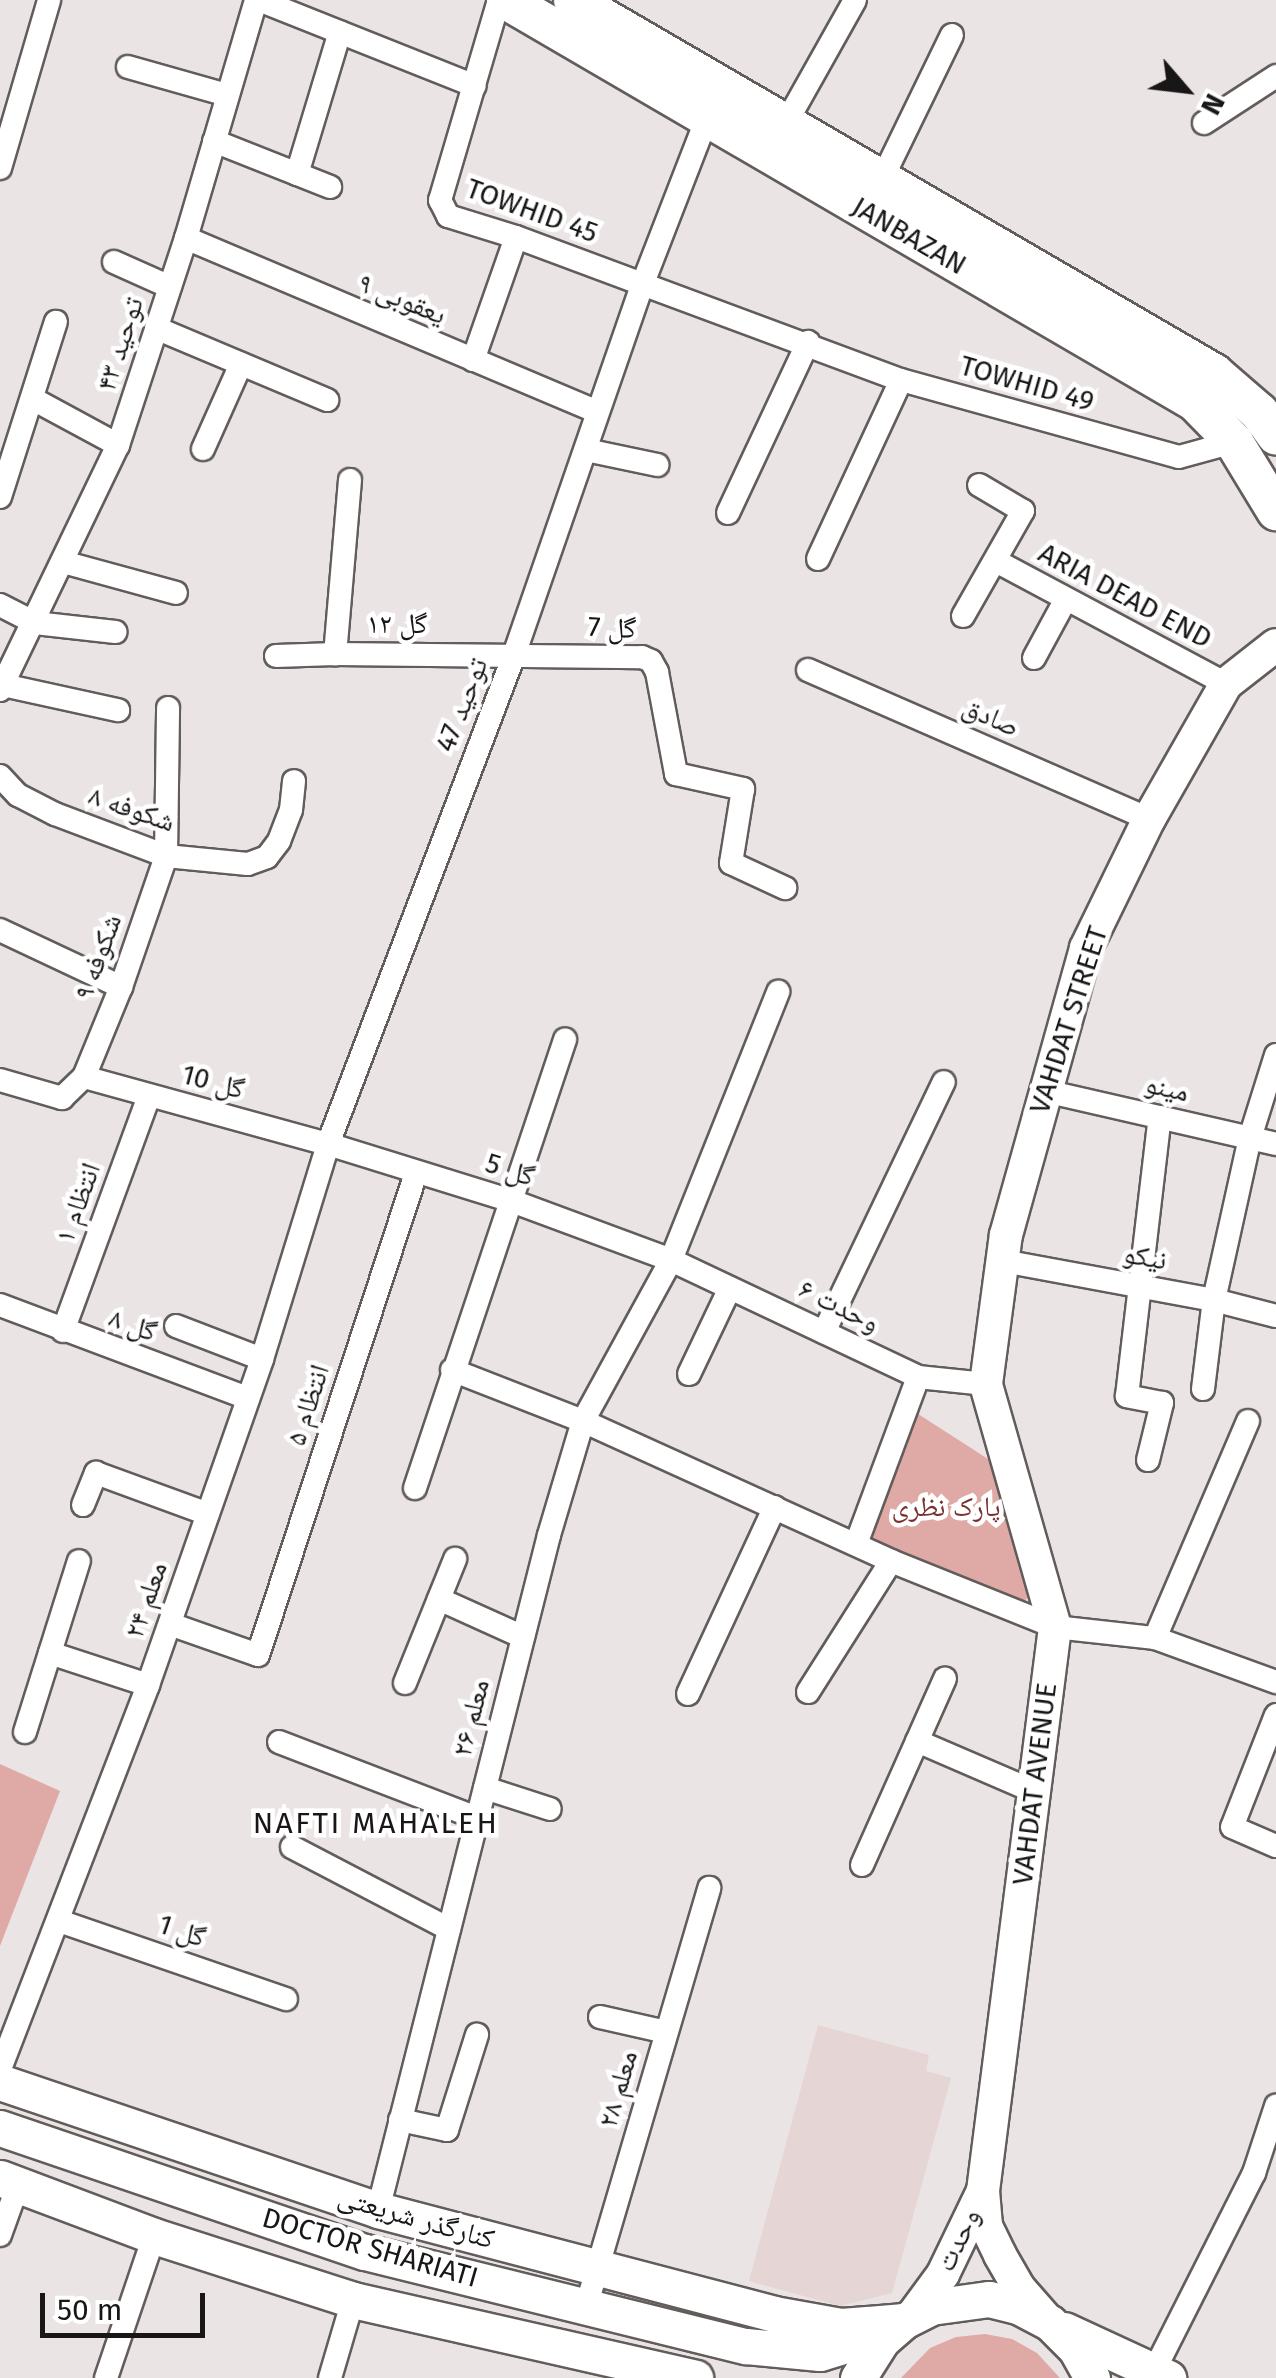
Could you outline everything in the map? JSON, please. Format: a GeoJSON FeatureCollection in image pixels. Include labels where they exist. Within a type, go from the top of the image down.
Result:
{"type":"FeatureCollection","features":[{"type":"Feature","properties":{"kind":"highway","name":"JANBAZAN"},"geometry":{"type":"LineString","coordinates":[[502,0],[1195,402],[1234,442],[1276,511]]}},
{"type":"Feature","properties":{"kind":"highway","name":"JANBAZAN"},"geometry":{"type":"LineString","coordinates":[[573,0],[1214,374],[1259,412],[1276,435]]}},
{"type":"Feature","properties":{"kind":"main road","name":"VAHDAT STREET"},"geometry":{"type":"LineString","coordinates":[[986,1384],[1003,1260],[1086,948],[1149,820],[1226,684],[1276,645]]}},
{"type":"Feature","properties":{"kind":"main road","name":"VAHDAT AVENUE"},"geometry":{"type":"LineString","coordinates":[[983,2191],[1055,1627],[986,1384]]}},
{"type":"Feature","properties":{"kind":"main road","name":"کنارگذر شریعتی"},"geometry":{"type":"LineString","coordinates":[[0,2082],[378,2210],[774,2314],[841,2326],[904,2322]]}},
{"type":"Feature","properties":{"kind":"main road","name":"DOCTOR SHARIATI"},"geometry":{"type":"LineString","coordinates":[[0,2128],[365,2252],[746,2346]]}},
{"type":"Feature","properties":{"kind":"main road"},"geometry":{"type":"LineString","coordinates":[[9,2182],[154,2236],[352,2300],[655,2374],[695,2378]]}},
{"type":"Feature","properties":{"kind":"main road","name":"وحدت"},"geometry":{"type":"LineString","coordinates":[[904,2322],[943,2274],[983,2191]]}},
{"type":"Feature","properties":{"kind":"main road","name":"وحدت"},"geometry":{"type":"LineString","coordinates":[[983,2191],[986,2226],[1000,2255],[1018,2288],[1050,2323]]}},
{"type":"Feature","properties":{"kind":"main road"},"geometry":{"type":"LineString","coordinates":[[746,2346],[831,2352],[959,2300],[989,2299],[1018,2306],[1160,2375]]}},
{"type":"Feature","properties":{"kind":"main road"},"geometry":{"type":"LineString","coordinates":[[858,2378],[882,2340],[904,2322]]}},
{"type":"Feature","properties":{"kind":"main road"},"geometry":{"type":"LineString","coordinates":[[1050,2323],[1076,2349],[1092,2378]]}},
{"type":"Feature","properties":{"kind":"main road"},"geometry":{"type":"LineString","coordinates":[[746,2346],[799,2378]]}},
{"type":"Feature","properties":{"kind":"street"},"geometry":{"type":"LineString","coordinates":[[0,168],[49,0]]}},
{"type":"Feature","properties":{"kind":"street"},"geometry":{"type":"LineString","coordinates":[[257,0],[475,86]]}},
{"type":"Feature","properties":{"kind":"street","name":"توحید ۴۳"},"geometry":{"type":"LineString","coordinates":[[2,688],[118,445],[186,238],[257,0]]}},
{"type":"Feature","properties":{"kind":"street","name":"TOWHID 45"},"geometry":{"type":"LineString","coordinates":[[502,0],[440,200],[442,210],[808,342]]}},
{"type":"Feature","properties":{"kind":"street"},"geometry":{"type":"LineString","coordinates":[[786,123],[856,0]]}},
{"type":"Feature","properties":{"kind":"street"},"geometry":{"type":"LineString","coordinates":[[296,174],[340,32]]}},
{"type":"Feature","properties":{"kind":"street"},"geometry":{"type":"LineString","coordinates":[[882,179],[952,35]]}},
{"type":"Feature","properties":{"kind":"street"},"geometry":{"type":"LineString","coordinates":[[128,67],[227,94]]}},
{"type":"Feature","properties":{"kind":"street"},"geometry":{"type":"LineString","coordinates":[[1204,123],[1276,76]]}},
{"type":"Feature","properties":{"kind":"street","name":"توحید 47"},"geometry":{"type":"LineString","coordinates":[[328,1144],[514,654],[643,283],[707,118]]}},
{"type":"Feature","properties":{"kind":"street"},"geometry":{"type":"LineString","coordinates":[[214,140],[330,187]]}},
{"type":"Feature","properties":{"kind":"street"},"geometry":{"type":"LineString","coordinates":[[474,360],[516,236]]}},
{"type":"Feature","properties":{"kind":"street","name":"یعقوبی ۹"},"geometry":{"type":"LineString","coordinates":[[186,238],[597,412]]}},
{"type":"Feature","properties":{"kind":"street"},"geometry":{"type":"LineString","coordinates":[[114,262],[170,287]]}},
{"type":"Feature","properties":{"kind":"street"},"geometry":{"type":"LineString","coordinates":[[0,497],[56,322]]}},
{"type":"Feature","properties":{"kind":"street"},"geometry":{"type":"LineString","coordinates":[[156,328],[327,400]]}},
{"type":"Feature","properties":{"kind":"street"},"geometry":{"type":"LineString","coordinates":[[728,512],[808,342]]}},
{"type":"Feature","properties":{"kind":"street","name":"TOWHID 49"},"geometry":{"type":"LineString","coordinates":[[808,342],[901,380],[1179,457],[1234,442]]}},
{"type":"Feature","properties":{"kind":"street"},"geometry":{"type":"LineString","coordinates":[[204,449],[241,364]]}},
{"type":"Feature","properties":{"kind":"street"},"geometry":{"type":"LineString","coordinates":[[818,559],[901,380]]}},
{"type":"Feature","properties":{"kind":"street"},"geometry":{"type":"LineString","coordinates":[[32,399],[118,445]]}},
{"type":"Feature","properties":{"kind":"street"},"geometry":{"type":"LineString","coordinates":[[586,450],[657,465]]}},
{"type":"Feature","properties":{"kind":"street","name":"گل ۱۲"},"geometry":{"type":"LineString","coordinates":[[350,480],[335,654],[514,654]]}},
{"type":"Feature","properties":{"kind":"street"},"geometry":{"type":"LineString","coordinates":[[963,616],[1023,510],[978,485]]}},
{"type":"Feature","properties":{"kind":"street","name":"ARIA DEAD END"},"geometry":{"type":"LineString","coordinates":[[996,561],[1226,684]]}},
{"type":"Feature","properties":{"kind":"street"},"geometry":{"type":"LineString","coordinates":[[64,562],[176,593]]}},
{"type":"Feature","properties":{"kind":"street"},"geometry":{"type":"LineString","coordinates":[[1034,658],[1066,599]]}},
{"type":"Feature","properties":{"kind":"street"},"geometry":{"type":"LineString","coordinates":[[0,605],[35,623],[115,632]]}},
{"type":"Feature","properties":{"kind":"street"},"geometry":{"type":"LineString","coordinates":[[276,656],[335,654]]}},
{"type":"Feature","properties":{"kind":"street","name":"گل 7"},"geometry":{"type":"LineString","coordinates":[[514,654],[642,657],[651,661],[657,672],[676,774],[743,789],[730,864],[785,888]]}},
{"type":"Feature","properties":{"kind":"street","name":"صادق"},"geometry":{"type":"LineString","coordinates":[[808,670],[1149,820]]}},
{"type":"Feature","properties":{"kind":"street"},"geometry":{"type":"LineString","coordinates":[[2,688],[118,710]]}},
{"type":"Feature","properties":{"kind":"street","name":"شکوفه ۹"},"geometry":{"type":"LineString","coordinates":[[84,1078],[122,987],[166,856],[168,708]]}},
{"type":"Feature","properties":{"kind":"street","name":"شکوفه ۸"},"geometry":{"type":"LineString","coordinates":[[0,776],[18,795],[55,814],[166,856],[248,864],[267,857],[279,841],[291,810],[294,781]]}},
{"type":"Feature","properties":{"kind":"street"},"geometry":{"type":"LineString","coordinates":[[0,930],[122,987]]}},
{"type":"Feature","properties":{"kind":"street","name":"معلم ۲۶"},"geometry":{"type":"LineString","coordinates":[[378,2210],[523,1637],[583,1421],[671,1260],[778,992]]}},
{"type":"Feature","properties":{"kind":"street"},"geometry":{"type":"LineString","coordinates":[[415,1488],[565,1039]]}},
{"type":"Feature","properties":{"kind":"street"},"geometry":{"type":"LineString","coordinates":[[1204,1390],[1214,1300],[1250,1138],[1276,1055]]}},
{"type":"Feature","properties":{"kind":"street"},"geometry":{"type":"LineString","coordinates":[[0,1080],[62,1098],[84,1078]]}},
{"type":"Feature","properties":{"kind":"street","name":"گل 10"},"geometry":{"type":"LineString","coordinates":[[84,1078],[328,1144]]}},
{"type":"Feature","properties":{"kind":"street"},"geometry":{"type":"LineString","coordinates":[[824,1332],[944,1082]]}},
{"type":"Feature","properties":{"kind":"street","name":"مینو"},"geometry":{"type":"LineString","coordinates":[[1045,1091],[1276,1144]]}},
{"type":"Feature","properties":{"kind":"street","name":"انتظام ۱"},"geometry":{"type":"LineString","coordinates":[[62,1332],[149,1096]]}},
{"type":"Feature","properties":{"kind":"street"},"geometry":{"type":"LineString","coordinates":[[1148,1460],[1162,1403],[1127,1396],[1160,1117]]}},
{"type":"Feature","properties":{"kind":"street","name":"گل 5"},"geometry":{"type":"LineString","coordinates":[[328,1144],[509,1200],[671,1260]]}},
{"type":"Feature","properties":{"kind":"street","name":"معلم ۲۴"},"geometry":{"type":"LineString","coordinates":[[0,2069],[6,2032],[59,1921],[170,1624],[262,1359],[328,1144]]}},
{"type":"Feature","properties":{"kind":"street","name":"انتظام ۵"},"geometry":{"type":"LineString","coordinates":[[170,1624],[258,1655],[416,1173]]}},
{"type":"Feature","properties":{"kind":"street","name":"وحدت ۶"},"geometry":{"type":"LineString","coordinates":[[671,1260],[918,1378],[986,1384]]}},
{"type":"Feature","properties":{"kind":"street","name":"نیکو"},"geometry":{"type":"LineString","coordinates":[[1003,1260],[1214,1300],[1276,1316]]}},
{"type":"Feature","properties":{"kind":"street"},"geometry":{"type":"LineString","coordinates":[[689,1374],[730,1288]]}},
{"type":"Feature","properties":{"kind":"street","name":"گل ۸"},"geometry":{"type":"LineString","coordinates":[[0,1305],[62,1332],[248,1398]]}},
{"type":"Feature","properties":{"kind":"street"},"geometry":{"type":"LineString","coordinates":[[176,1326],[262,1359]]}},
{"type":"Feature","properties":{"kind":"street"},"geometry":{"type":"LineString","coordinates":[[452,1370],[583,1421],[891,1560],[1055,1627],[1155,1638],[1276,1682]]}},
{"type":"Feature","properties":{"kind":"street"},"geometry":{"type":"LineString","coordinates":[[856,1544],[918,1378]]}},
{"type":"Feature","properties":{"kind":"street"},"geometry":{"type":"LineString","coordinates":[[1155,1638],[1248,1421]]}},
{"type":"Feature","properties":{"kind":"street"},"geometry":{"type":"LineString","coordinates":[[83,1505],[96,1473],[208,1514]]}},
{"type":"Feature","properties":{"kind":"street"},"geometry":{"type":"LineString","coordinates":[[688,1694],[775,1507]]}},
{"type":"Feature","properties":{"kind":"street"},"geometry":{"type":"LineString","coordinates":[[405,1683],[455,1559]]}},
{"type":"Feature","properties":{"kind":"street"},"geometry":{"type":"LineString","coordinates":[[808,1692],[891,1560]]}},
{"type":"Feature","properties":{"kind":"street"},"geometry":{"type":"LineString","coordinates":[[25,1732],[79,1562]]}},
{"type":"Feature","properties":{"kind":"street"},"geometry":{"type":"LineString","coordinates":[[439,1599],[523,1637]]}},
{"type":"Feature","properties":{"kind":"street"},"geometry":{"type":"LineString","coordinates":[[50,1653],[148,1685]]}},
{"type":"Feature","properties":{"kind":"street"},"geometry":{"type":"LineString","coordinates":[[862,1865],[945,1679]]}},
{"type":"Feature","properties":{"kind":"street"},"geometry":{"type":"LineString","coordinates":[[1276,1715],[1232,1827],[1276,1846]]}},
{"type":"Feature","properties":{"kind":"street"},"geometry":{"type":"LineString","coordinates":[[279,1742],[477,1818]]}},
{"type":"Feature","properties":{"kind":"street"},"geometry":{"type":"LineString","coordinates":[[918,1742],[1033,1791]]}},
{"type":"Feature","properties":{"kind":"street"},"geometry":{"type":"LineString","coordinates":[[484,1788],[550,1808]]}},
{"type":"Feature","properties":{"kind":"street"},"geometry":{"type":"LineString","coordinates":[[292,1847],[448,1929]]}},
{"type":"Feature","properties":{"kind":"street","name":"معلم ۲۸"},"geometry":{"type":"LineString","coordinates":[[586,2306],[710,1888]]}},
{"type":"Feature","properties":{"kind":"street","name":"گل 1"},"geometry":{"type":"LineString","coordinates":[[59,1921],[286,1998]]}},
{"type":"Feature","properties":{"kind":"street"},"geometry":{"type":"LineString","coordinates":[[600,2016],[666,2032]]}},
{"type":"Feature","properties":{"kind":"street"},"geometry":{"type":"LineString","coordinates":[[400,2120],[447,2130],[476,2035]]}},
{"type":"Feature","properties":{"kind":"street"},"geometry":{"type":"LineString","coordinates":[[1160,2375],[1265,2176],[1276,2106]]}},
{"type":"Feature","properties":{"kind":"street"},"geometry":{"type":"LineString","coordinates":[[0,2235],[9,2182]]}},
{"type":"Feature","properties":{"kind":"street"},"geometry":{"type":"LineString","coordinates":[[106,2378],[154,2236]]}},
{"type":"Feature","properties":{"kind":"street"},"geometry":{"type":"LineString","coordinates":[[330,2378],[352,2300]]}},
{"type":"Feature","properties":{"kind":"shaded area"},"geometry":{"type":"Polygon","coordinates":[[[818,2025],[929,2055],[926,2071],[951,2078],[892,2293],[840,2306],[749,2281],[818,2025]]]}},
{"type":"Feature","properties":{"kind":"green space","name":"پارک نظری"},"geometry":{"type":"Polygon","coordinates":[[[915,1412],[1002,1468],[1029,1596],[1022,1604],[866,1541],[915,1412]]]}},
{"type":"Feature","properties":{"kind":"green space"},"geometry":{"type":"Polygon","coordinates":[[[0,1764],[60,1791],[0,1946],[0,1764]]]}},
{"type":"Feature","properties":{"kind":"green space"},"geometry":{"type":"Polygon","coordinates":[[[985,2334],[1012,2339],[1037,2353],[1060,2378],[901,2378],[930,2348],[956,2337],[985,2334]]]}},
{"type":"Feature","properties":{"kind":"district","name":"NAFTI MAHALEH"},"geometry":{"type":"Point","coordinates":[376,1823]}}]}
